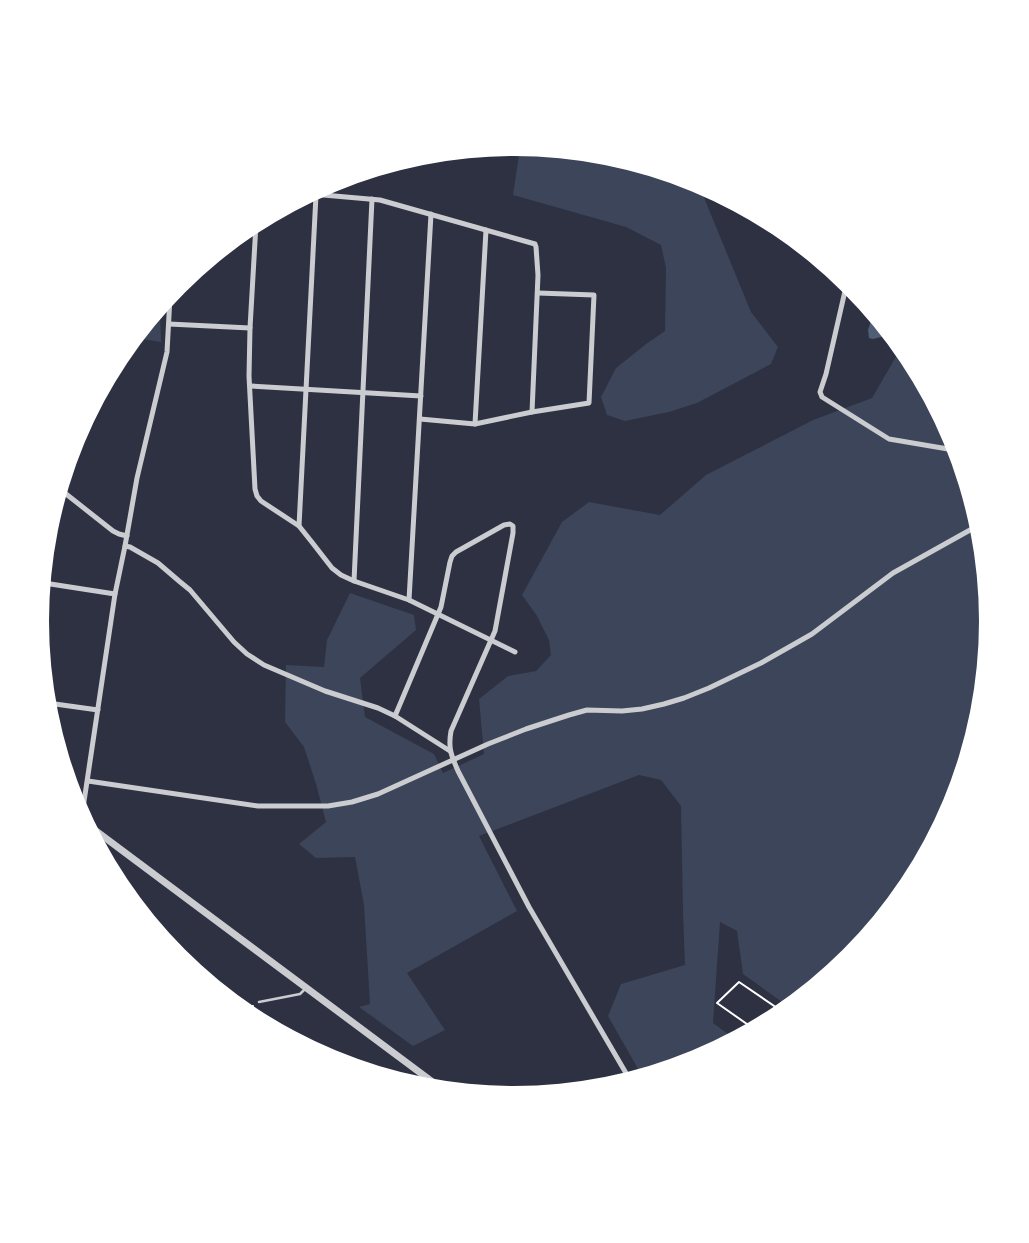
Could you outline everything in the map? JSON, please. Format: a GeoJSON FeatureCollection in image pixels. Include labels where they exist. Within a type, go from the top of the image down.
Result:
{"type":"FeatureCollection","features":[{"type":"Feature","properties":{"kind":"street"},"geometry":{"type":"LineString","coordinates":[[326,196],[372,199],[535,244],[538,293],[532,412]]}},
{"type":"Feature","properties":{"kind":"street"},"geometry":{"type":"LineString","coordinates":[[354,581],[372,199]]}},
{"type":"Feature","properties":{"kind":"street"},"geometry":{"type":"LineString","coordinates":[[298,526],[314,202]]}},
{"type":"Feature","properties":{"kind":"street"},"geometry":{"type":"LineString","coordinates":[[409,600],[431,214]]}},
{"type":"Feature","properties":{"kind":"street"},"geometry":{"type":"LineString","coordinates":[[475,424],[486,230]]}},
{"type":"Feature","properties":{"kind":"street"},"geometry":{"type":"LineString","coordinates":[[255,234],[249,376],[255,489],[257,496],[261,501],[298,526],[332,568],[341,574],[354,581],[409,600],[515,652]]}},
{"type":"Feature","properties":{"kind":"street"},"geometry":{"type":"LineString","coordinates":[[420,419],[475,424],[532,412],[588,404],[594,295],[538,293]]}},
{"type":"Feature","properties":{"kind":"street"},"geometry":{"type":"LineString","coordinates":[[845,293],[820,392],[822,397],[889,439],[947,449]]}},
{"type":"Feature","properties":{"kind":"street"},"geometry":{"type":"LineString","coordinates":[[84,801],[115,594],[137,478],[165,364],[170,308]]}},
{"type":"Feature","properties":{"kind":"street"},"geometry":{"type":"LineString","coordinates":[[169,324],[250,328]]}},
{"type":"Feature","properties":{"kind":"street"},"geometry":{"type":"LineString","coordinates":[[250,386],[421,396]]}},
{"type":"Feature","properties":{"kind":"street"},"geometry":{"type":"LineString","coordinates":[[67,495],[113,531],[127,536]]}},
{"type":"Feature","properties":{"kind":"street"},"geometry":{"type":"LineString","coordinates":[[395,716],[441,607],[452,556],[504,525],[510,524],[513,526],[513,533],[495,631],[452,731],[449,742],[450,751],[458,771],[529,907],[626,1073]]}},
{"type":"Feature","properties":{"kind":"street"},"geometry":{"type":"LineString","coordinates":[[88,781],[258,806],[328,806],[352,802],[378,794],[526,729],[569,715],[586,710],[603,712],[642,709],[664,704],[709,688],[761,663],[812,634],[893,573],[971,530]]}},
{"type":"Feature","properties":{"kind":"street"},"geometry":{"type":"LineString","coordinates":[[125,546],[158,563],[179,580],[190,590],[234,642],[247,654],[264,665],[325,691],[366,704],[395,716],[450,751]]}},
{"type":"Feature","properties":{"kind":"street"},"geometry":{"type":"LineString","coordinates":[[51,584],[115,594]]}},
{"type":"Feature","properties":{"kind":"street"},"geometry":{"type":"LineString","coordinates":[[57,704],[98,710]]}},
{"type":"Feature","properties":{"kind":"street"},"geometry":{"type":"LineString","coordinates":[[101,835],[428,1079]]}},
{"type":"Feature","properties":{"kind":"lane"},"geometry":{"type":"LineString","coordinates":[[259,1002],[300,994],[308,988]]}},
{"type":"Feature","properties":{"kind":"path"},"geometry":{"type":"LineString","coordinates":[[748,1025],[717,1003],[739,982],[776,1007]]}},
{"type":"Feature","properties":{"kind":"path"},"geometry":{"type":"LineString","coordinates":[[252,1006],[259,1002]]}},
{"type":"Feature","properties":{"kind":"shaded area"},"geometry":{"type":"Polygon","coordinates":[[[519,156],[575,160],[605,165],[664,180],[704,196],[751,312],[778,347],[771,364],[697,403],[669,412],[625,421],[607,415],[601,397],[616,368],[665,331],[666,268],[661,245],[626,227],[513,195],[519,156]]]}},
{"type":"Feature","properties":{"kind":"shaded area"},"geometry":{"type":"Polygon","coordinates":[[[160,319],[161,342],[144,339],[160,319]]]}},
{"type":"Feature","properties":{"kind":"shaded area"},"geometry":{"type":"Polygon","coordinates":[[[871,321],[883,337],[869,338],[868,330],[871,321]]]}},
{"type":"Feature","properties":{"kind":"shaded area"},"geometry":{"type":"Polygon","coordinates":[[[897,356],[918,389],[932,416],[956,472],[971,531],[976,561],[980,621],[976,682],[971,712],[956,771],[945,800],[918,854],[902,880],[865,929],[822,972],[782,1002],[743,974],[737,931],[720,922],[713,1023],[729,1034],[693,1052],[639,1070],[608,1016],[621,984],[685,965],[681,806],[661,780],[639,775],[479,836],[517,911],[407,973],[445,1030],[413,1046],[359,1007],[370,1004],[364,905],[355,857],[316,858],[299,844],[326,822],[304,747],[285,722],[286,665],[324,667],[327,640],[350,593],[414,615],[416,630],[360,678],[365,717],[434,754],[443,773],[484,754],[479,699],[508,676],[536,671],[551,655],[549,640],[537,616],[522,595],[562,522],[589,502],[660,515],[706,475],[813,420],[872,398],[897,356]]]}}]}
